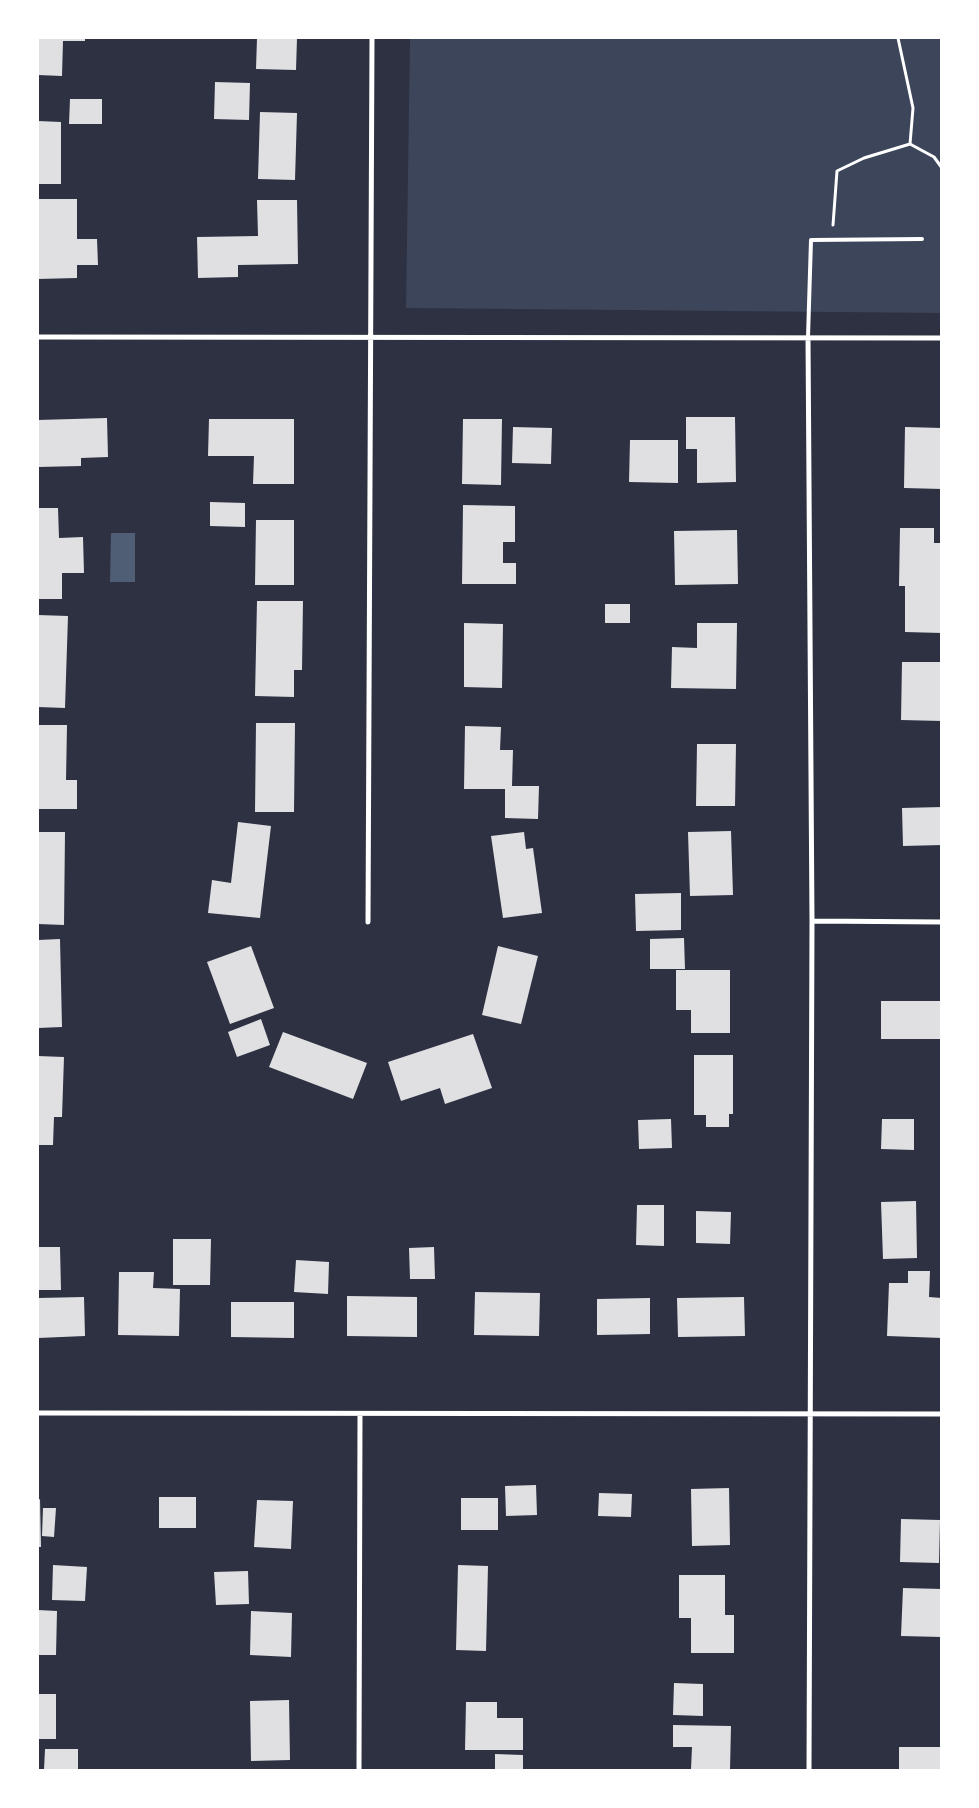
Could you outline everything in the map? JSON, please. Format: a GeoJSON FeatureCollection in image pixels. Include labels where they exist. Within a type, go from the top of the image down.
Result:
{"type":"FeatureCollection","features":[{"type":"Feature","properties":{"kind":"street"},"geometry":{"type":"LineString","coordinates":[[368,922],[372,38]]}},
{"type":"Feature","properties":{"kind":"street"},"geometry":{"type":"LineString","coordinates":[[38,337],[942,338]]}},
{"type":"Feature","properties":{"kind":"street"},"geometry":{"type":"LineString","coordinates":[[808,337],[812,921],[809,1770]]}},
{"type":"Feature","properties":{"kind":"street"},"geometry":{"type":"LineString","coordinates":[[812,921],[942,922]]}},
{"type":"Feature","properties":{"kind":"street"},"geometry":{"type":"LineString","coordinates":[[38,1413],[942,1414]]}},
{"type":"Feature","properties":{"kind":"street"},"geometry":{"type":"LineString","coordinates":[[359,1770],[360,1414]]}},
{"type":"Feature","properties":{"kind":"lane"},"geometry":{"type":"LineString","coordinates":[[808,337],[811,240],[922,239]]}},
{"type":"Feature","properties":{"kind":"path"},"geometry":{"type":"LineString","coordinates":[[898,38],[912,108],[910,144]]}},
{"type":"Feature","properties":{"kind":"path"},"geometry":{"type":"LineString","coordinates":[[832,240],[837,171],[864,158],[910,144],[934,157],[942,168]]}},
{"type":"Feature","properties":{"kind":"shaded area"},"geometry":{"type":"Polygon","coordinates":[[[410,38],[941,38],[941,313],[406,308],[410,38]]]}},
{"type":"Feature","properties":{"kind":"shaded area"},"geometry":{"type":"Polygon","coordinates":[[[111,533],[135,533],[135,582],[110,582],[111,533]]]}},
{"type":"Feature","properties":{"kind":"building"},"geometry":{"type":"Polygon","coordinates":[[[38,38],[85,38],[85,41],[63,41],[62,76],[38,75],[38,38]]]}},
{"type":"Feature","properties":{"kind":"building"},"geometry":{"type":"Polygon","coordinates":[[[257,38],[297,38],[296,70],[256,69],[257,38]]]}},
{"type":"Feature","properties":{"kind":"building"},"geometry":{"type":"Polygon","coordinates":[[[215,82],[250,83],[249,120],[214,119],[215,82]]]}},
{"type":"Feature","properties":{"kind":"building"},"geometry":{"type":"Polygon","coordinates":[[[70,99],[102,99],[102,124],[69,124],[70,99]]]}},
{"type":"Feature","properties":{"kind":"building"},"geometry":{"type":"Polygon","coordinates":[[[260,112],[297,113],[295,180],[258,179],[260,112]]]}},
{"type":"Feature","properties":{"kind":"building"},"geometry":{"type":"Polygon","coordinates":[[[38,121],[61,122],[61,184],[38,184],[38,121]]]}},
{"type":"Feature","properties":{"kind":"building"},"geometry":{"type":"Polygon","coordinates":[[[38,199],[77,199],[77,239],[97,239],[98,265],[77,265],[77,278],[38,279],[38,199]]]}},
{"type":"Feature","properties":{"kind":"building"},"geometry":{"type":"Polygon","coordinates":[[[257,200],[297,200],[298,264],[238,265],[238,277],[198,278],[197,237],[258,236],[257,200]]]}},
{"type":"Feature","properties":{"kind":"building"},"geometry":{"type":"Polygon","coordinates":[[[686,417],[735,417],[736,482],[697,483],[697,449],[686,449],[686,417]]]}},
{"type":"Feature","properties":{"kind":"building"},"geometry":{"type":"Polygon","coordinates":[[[107,418],[108,457],[81,458],[81,466],[38,467],[38,420],[107,418]]]}},
{"type":"Feature","properties":{"kind":"building"},"geometry":{"type":"Polygon","coordinates":[[[209,419],[294,419],[294,484],[253,484],[254,456],[208,456],[209,419]]]}},
{"type":"Feature","properties":{"kind":"building"},"geometry":{"type":"Polygon","coordinates":[[[463,419],[502,419],[501,485],[462,484],[463,419]]]}},
{"type":"Feature","properties":{"kind":"building"},"geometry":{"type":"Polygon","coordinates":[[[513,427],[552,428],[551,464],[512,463],[513,427]]]}},
{"type":"Feature","properties":{"kind":"building"},"geometry":{"type":"Polygon","coordinates":[[[905,427],[942,428],[942,489],[904,488],[905,427]]]}},
{"type":"Feature","properties":{"kind":"building"},"geometry":{"type":"Polygon","coordinates":[[[630,440],[678,440],[678,483],[629,482],[630,440]]]}},
{"type":"Feature","properties":{"kind":"building"},"geometry":{"type":"Polygon","coordinates":[[[210,502],[245,503],[245,527],[210,526],[210,502]]]}},
{"type":"Feature","properties":{"kind":"building"},"geometry":{"type":"Polygon","coordinates":[[[463,505],[515,506],[515,542],[503,542],[503,563],[516,563],[516,584],[462,584],[463,505]]]}},
{"type":"Feature","properties":{"kind":"building"},"geometry":{"type":"Polygon","coordinates":[[[38,508],[58,508],[59,538],[83,537],[84,573],[62,573],[62,599],[38,599],[38,508]]]}},
{"type":"Feature","properties":{"kind":"building"},"geometry":{"type":"Polygon","coordinates":[[[256,520],[294,520],[294,585],[255,585],[256,520]]]}},
{"type":"Feature","properties":{"kind":"building"},"geometry":{"type":"Polygon","coordinates":[[[900,528],[934,528],[934,543],[942,543],[942,633],[905,632],[905,586],[899,586],[900,528]]]}},
{"type":"Feature","properties":{"kind":"building"},"geometry":{"type":"Polygon","coordinates":[[[737,530],[738,584],[675,585],[674,531],[737,530]]]}},
{"type":"Feature","properties":{"kind":"building"},"geometry":{"type":"Polygon","coordinates":[[[257,601],[303,601],[302,670],[294,670],[294,697],[255,696],[257,601]]]}},
{"type":"Feature","properties":{"kind":"building"},"geometry":{"type":"Polygon","coordinates":[[[605,604],[630,604],[630,623],[605,623],[605,604]]]}},
{"type":"Feature","properties":{"kind":"building"},"geometry":{"type":"Polygon","coordinates":[[[38,615],[68,616],[65,708],[38,707],[38,615]]]}},
{"type":"Feature","properties":{"kind":"building"},"geometry":{"type":"Polygon","coordinates":[[[464,623],[503,624],[502,688],[464,687],[464,623]]]}},
{"type":"Feature","properties":{"kind":"building"},"geometry":{"type":"Polygon","coordinates":[[[697,623],[737,623],[736,689],[671,688],[672,647],[697,648],[697,623]]]}},
{"type":"Feature","properties":{"kind":"building"},"geometry":{"type":"Polygon","coordinates":[[[902,662],[942,662],[942,721],[901,720],[902,662]]]}},
{"type":"Feature","properties":{"kind":"building"},"geometry":{"type":"Polygon","coordinates":[[[256,723],[295,723],[294,812],[255,812],[256,723]]]}},
{"type":"Feature","properties":{"kind":"building"},"geometry":{"type":"Polygon","coordinates":[[[38,725],[67,725],[66,780],[77,780],[77,809],[38,809],[38,725]]]}},
{"type":"Feature","properties":{"kind":"building"},"geometry":{"type":"Polygon","coordinates":[[[465,726],[501,727],[500,750],[513,750],[512,786],[539,786],[538,819],[505,818],[505,789],[464,789],[465,726]]]}},
{"type":"Feature","properties":{"kind":"building"},"geometry":{"type":"Polygon","coordinates":[[[697,744],[736,744],[735,806],[696,806],[697,744]]]}},
{"type":"Feature","properties":{"kind":"building"},"geometry":{"type":"Polygon","coordinates":[[[942,807],[942,845],[903,846],[902,808],[942,807]]]}},
{"type":"Feature","properties":{"kind":"building"},"geometry":{"type":"Polygon","coordinates":[[[238,822],[271,826],[260,918],[208,913],[212,880],[231,883],[238,822]]]}},
{"type":"Feature","properties":{"kind":"building"},"geometry":{"type":"Polygon","coordinates":[[[731,831],[733,895],[690,896],[688,832],[731,831]]]}},
{"type":"Feature","properties":{"kind":"building"},"geometry":{"type":"Polygon","coordinates":[[[38,832],[65,832],[64,925],[38,924],[38,832]]]}},
{"type":"Feature","properties":{"kind":"building"},"geometry":{"type":"Polygon","coordinates":[[[524,832],[526,849],[533,848],[542,913],[503,918],[491,836],[524,832]]]}},
{"type":"Feature","properties":{"kind":"building"},"geometry":{"type":"Polygon","coordinates":[[[681,893],[681,930],[636,931],[635,894],[681,893]]]}},
{"type":"Feature","properties":{"kind":"building"},"geometry":{"type":"Polygon","coordinates":[[[684,938],[685,969],[650,969],[650,939],[684,938]]]}},
{"type":"Feature","properties":{"kind":"building"},"geometry":{"type":"Polygon","coordinates":[[[60,939],[62,1027],[38,1028],[38,940],[60,939]]]}},
{"type":"Feature","properties":{"kind":"building"},"geometry":{"type":"Polygon","coordinates":[[[251,946],[274,1008],[230,1024],[207,962],[251,946]]]}},
{"type":"Feature","properties":{"kind":"building"},"geometry":{"type":"Polygon","coordinates":[[[498,946],[538,956],[521,1024],[482,1015],[498,946]]]}},
{"type":"Feature","properties":{"kind":"building"},"geometry":{"type":"Polygon","coordinates":[[[676,970],[730,970],[730,1033],[691,1033],[691,1010],[676,1010],[676,970]]]}},
{"type":"Feature","properties":{"kind":"building"},"geometry":{"type":"Polygon","coordinates":[[[881,1001],[942,1001],[942,1039],[881,1039],[881,1001]]]}},
{"type":"Feature","properties":{"kind":"building"},"geometry":{"type":"Polygon","coordinates":[[[261,1019],[270,1045],[237,1057],[228,1032],[261,1019]]]}},
{"type":"Feature","properties":{"kind":"building"},"geometry":{"type":"Polygon","coordinates":[[[283,1032],[367,1063],[353,1099],[269,1067],[283,1032]]]}},
{"type":"Feature","properties":{"kind":"building"},"geometry":{"type":"Polygon","coordinates":[[[473,1034],[492,1088],[445,1104],[440,1088],[401,1101],[388,1062],[473,1034]]]}},
{"type":"Feature","properties":{"kind":"building"},"geometry":{"type":"Polygon","coordinates":[[[694,1055],[733,1055],[733,1114],[729,1114],[729,1127],[706,1127],[706,1115],[694,1115],[694,1055]]]}},
{"type":"Feature","properties":{"kind":"building"},"geometry":{"type":"Polygon","coordinates":[[[38,1056],[64,1057],[62,1117],[54,1117],[53,1145],[38,1145],[38,1056]]]}},
{"type":"Feature","properties":{"kind":"building"},"geometry":{"type":"Polygon","coordinates":[[[671,1119],[672,1148],[639,1149],[638,1120],[671,1119]]]}},
{"type":"Feature","properties":{"kind":"building"},"geometry":{"type":"Polygon","coordinates":[[[882,1119],[914,1119],[914,1150],[881,1149],[882,1119]]]}},
{"type":"Feature","properties":{"kind":"building"},"geometry":{"type":"Polygon","coordinates":[[[916,1201],[917,1258],[883,1259],[881,1202],[916,1201]]]}},
{"type":"Feature","properties":{"kind":"building"},"geometry":{"type":"Polygon","coordinates":[[[637,1205],[664,1205],[664,1246],[636,1245],[637,1205]]]}},
{"type":"Feature","properties":{"kind":"building"},"geometry":{"type":"Polygon","coordinates":[[[696,1211],[731,1212],[730,1244],[696,1243],[696,1211]]]}},
{"type":"Feature","properties":{"kind":"building"},"geometry":{"type":"Polygon","coordinates":[[[173,1239],[211,1239],[210,1285],[173,1285],[173,1239]]]}},
{"type":"Feature","properties":{"kind":"building"},"geometry":{"type":"Polygon","coordinates":[[[38,1247],[60,1247],[61,1290],[38,1290],[38,1247]]]}},
{"type":"Feature","properties":{"kind":"building"},"geometry":{"type":"Polygon","coordinates":[[[434,1247],[435,1279],[410,1279],[409,1248],[434,1247]]]}},
{"type":"Feature","properties":{"kind":"building"},"geometry":{"type":"Polygon","coordinates":[[[296,1260],[329,1262],[328,1294],[294,1292],[296,1260]]]}},
{"type":"Feature","properties":{"kind":"building"},"geometry":{"type":"Polygon","coordinates":[[[908,1271],[930,1271],[929,1297],[942,1298],[942,1338],[887,1336],[889,1283],[908,1283],[908,1271]]]}},
{"type":"Feature","properties":{"kind":"building"},"geometry":{"type":"Polygon","coordinates":[[[119,1272],[154,1272],[153,1288],[180,1289],[179,1336],[118,1335],[119,1272]]]}},
{"type":"Feature","properties":{"kind":"building"},"geometry":{"type":"Polygon","coordinates":[[[475,1292],[540,1293],[539,1336],[474,1335],[475,1292]]]}},
{"type":"Feature","properties":{"kind":"building"},"geometry":{"type":"Polygon","coordinates":[[[347,1296],[417,1297],[417,1337],[347,1336],[347,1296]]]}},
{"type":"Feature","properties":{"kind":"building"},"geometry":{"type":"Polygon","coordinates":[[[84,1297],[85,1336],[38,1338],[38,1298],[84,1297]]]}},
{"type":"Feature","properties":{"kind":"building"},"geometry":{"type":"Polygon","coordinates":[[[744,1297],[745,1336],[678,1337],[677,1298],[744,1297]]]}},
{"type":"Feature","properties":{"kind":"building"},"geometry":{"type":"Polygon","coordinates":[[[650,1298],[650,1334],[597,1335],[597,1299],[650,1298]]]}},
{"type":"Feature","properties":{"kind":"building"},"geometry":{"type":"Polygon","coordinates":[[[231,1302],[294,1302],[294,1338],[231,1337],[231,1302]]]}},
{"type":"Feature","properties":{"kind":"building"},"geometry":{"type":"Polygon","coordinates":[[[536,1485],[537,1515],[506,1516],[505,1486],[536,1485]]]}},
{"type":"Feature","properties":{"kind":"building"},"geometry":{"type":"Polygon","coordinates":[[[729,1488],[730,1545],[692,1546],[691,1489],[729,1488]]]}},
{"type":"Feature","properties":{"kind":"building"},"geometry":{"type":"Polygon","coordinates":[[[599,1493],[632,1494],[631,1517],[598,1516],[599,1493]]]}},
{"type":"Feature","properties":{"kind":"building"},"geometry":{"type":"Polygon","coordinates":[[[159,1497],[196,1497],[196,1528],[159,1528],[159,1497]]]}},
{"type":"Feature","properties":{"kind":"building"},"geometry":{"type":"Polygon","coordinates":[[[461,1498],[498,1498],[498,1530],[461,1530],[461,1498]]]}},
{"type":"Feature","properties":{"kind":"building"},"geometry":{"type":"Polygon","coordinates":[[[40,1499],[41,1547],[38,1547],[38,1500],[40,1499]]]}},
{"type":"Feature","properties":{"kind":"building"},"geometry":{"type":"Polygon","coordinates":[[[257,1500],[293,1501],[291,1549],[254,1547],[257,1500]]]}},
{"type":"Feature","properties":{"kind":"building"},"geometry":{"type":"Polygon","coordinates":[[[43,1508],[56,1508],[54,1537],[42,1536],[43,1508]]]}},
{"type":"Feature","properties":{"kind":"building"},"geometry":{"type":"Polygon","coordinates":[[[901,1519],[940,1520],[939,1563],[900,1562],[901,1519]]]}},
{"type":"Feature","properties":{"kind":"building"},"geometry":{"type":"Polygon","coordinates":[[[53,1565],[87,1567],[85,1601],[52,1600],[53,1565]]]}},
{"type":"Feature","properties":{"kind":"building"},"geometry":{"type":"Polygon","coordinates":[[[458,1565],[488,1566],[486,1651],[456,1650],[458,1565]]]}},
{"type":"Feature","properties":{"kind":"building"},"geometry":{"type":"Polygon","coordinates":[[[248,1571],[249,1604],[216,1605],[214,1572],[248,1571]]]}},
{"type":"Feature","properties":{"kind":"building"},"geometry":{"type":"Polygon","coordinates":[[[679,1575],[725,1575],[725,1615],[734,1615],[734,1653],[691,1653],[691,1618],[679,1618],[679,1575]]]}},
{"type":"Feature","properties":{"kind":"building"},"geometry":{"type":"Polygon","coordinates":[[[903,1588],[942,1589],[942,1637],[901,1636],[903,1588]]]}},
{"type":"Feature","properties":{"kind":"building"},"geometry":{"type":"Polygon","coordinates":[[[38,1610],[57,1611],[56,1655],[38,1655],[38,1610]]]}},
{"type":"Feature","properties":{"kind":"building"},"geometry":{"type":"Polygon","coordinates":[[[251,1611],[292,1613],[291,1657],[250,1655],[251,1611]]]}},
{"type":"Feature","properties":{"kind":"building"},"geometry":{"type":"Polygon","coordinates":[[[674,1683],[703,1684],[703,1716],[673,1715],[674,1683]]]}},
{"type":"Feature","properties":{"kind":"building"},"geometry":{"type":"Polygon","coordinates":[[[38,1694],[56,1694],[56,1739],[38,1739],[38,1694]]]}},
{"type":"Feature","properties":{"kind":"building"},"geometry":{"type":"Polygon","coordinates":[[[289,1700],[290,1760],[251,1761],[250,1701],[289,1700]]]}},
{"type":"Feature","properties":{"kind":"building"},"geometry":{"type":"Polygon","coordinates":[[[466,1702],[497,1702],[497,1718],[523,1718],[523,1750],[465,1750],[466,1702]]]}},
{"type":"Feature","properties":{"kind":"building"},"geometry":{"type":"Polygon","coordinates":[[[673,1725],[731,1726],[730,1770],[691,1769],[692,1747],[673,1747],[673,1725]]]}},
{"type":"Feature","properties":{"kind":"building"},"geometry":{"type":"Polygon","coordinates":[[[899,1747],[940,1747],[940,1770],[899,1770],[899,1747]]]}},
{"type":"Feature","properties":{"kind":"building"},"geometry":{"type":"Polygon","coordinates":[[[45,1749],[78,1749],[78,1770],[44,1770],[45,1749]]]}},
{"type":"Feature","properties":{"kind":"building"},"geometry":{"type":"Polygon","coordinates":[[[495,1754],[523,1755],[523,1770],[495,1770],[495,1754]]]}}]}
